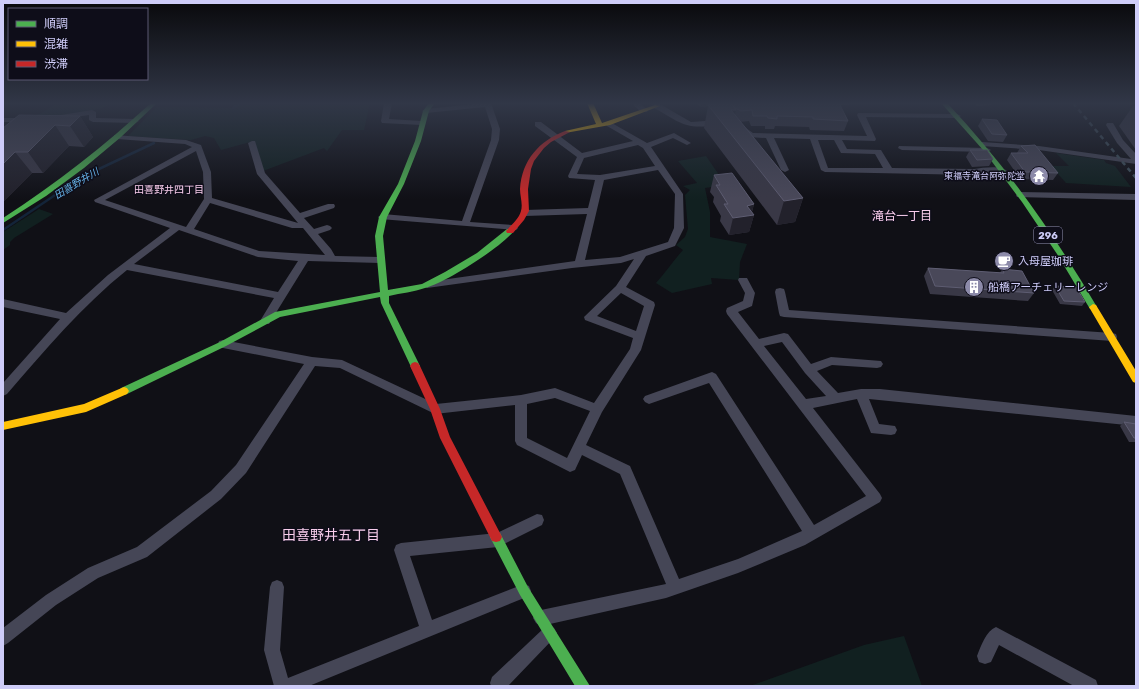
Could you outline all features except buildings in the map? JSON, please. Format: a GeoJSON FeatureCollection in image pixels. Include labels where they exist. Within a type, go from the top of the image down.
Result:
{"type":"FeatureCollection","features":[{"type":"Feature","properties":{"kind":"main road"},"geometry":{"type":"LineString","coordinates":[[419,135],[401,184],[383,217],[379,236],[385,303],[435,409],[445,438],[524,591],[583,686]]}},
{"type":"Feature","properties":{"kind":"main road"},"geometry":{"type":"LineString","coordinates":[[3,426],[86,408],[223,344],[278,314],[424,286],[438,280],[486,250],[513,228],[525,213],[524,180],[532,158],[546,141],[562,135]]}},
{"type":"Feature","properties":{"kind":"main road","name":"296"},"geometry":{"type":"LineString","coordinates":[[974,135],[1003,171],[1060,253],[1136,379]]}},
{"type":"Feature","properties":{"kind":"main road"},"geometry":{"type":"LineString","coordinates":[[3,221],[68,178],[92,160],[117,137]]}},
{"type":"Feature","properties":{"kind":"street"},"geometry":{"type":"LineString","coordinates":[[465,224],[495,135]]}},
{"type":"Feature","properties":{"kind":"street"},"geometry":{"type":"LineString","coordinates":[[424,286],[579,264],[621,260],[672,244],[679,228],[679,194],[643,144],[628,135]]}},
{"type":"Feature","properties":{"kind":"street"},"geometry":{"type":"LineString","coordinates":[[554,137],[581,156],[643,144],[673,135]]}},
{"type":"Feature","properties":{"kind":"street"},"geometry":{"type":"LineString","coordinates":[[674,135],[687,143]]}},
{"type":"Feature","properties":{"kind":"street"},"geometry":{"type":"LineString","coordinates":[[753,135],[872,139],[870,135]]}},
{"type":"Feature","properties":{"kind":"street"},"geometry":{"type":"LineString","coordinates":[[1116,135],[1136,160]]}},
{"type":"Feature","properties":{"kind":"street"},"geometry":{"type":"LineString","coordinates":[[769,136],[785,170]]}},
{"type":"Feature","properties":{"kind":"street"},"geometry":{"type":"LineString","coordinates":[[117,137],[176,140],[186,142],[198,148],[207,172],[208,199],[188,231]]}},
{"type":"Feature","properties":{"kind":"street"},"geometry":{"type":"LineString","coordinates":[[813,137],[826,170],[1003,171]]}},
{"type":"Feature","properties":{"kind":"street"},"geometry":{"type":"LineString","coordinates":[[837,138],[844,151],[878,152],[889,171]]}},
{"type":"Feature","properties":{"kind":"street"},"geometry":{"type":"LineString","coordinates":[[252,143],[261,174],[328,252],[331,259]]}},
{"type":"Feature","properties":{"kind":"street"},"geometry":{"type":"LineString","coordinates":[[198,148],[98,200],[258,254],[305,258],[380,260]]}},
{"type":"Feature","properties":{"kind":"street"},"geometry":{"type":"LineString","coordinates":[[902,148],[1039,148],[1136,160]]}},
{"type":"Feature","properties":{"kind":"street"},"geometry":{"type":"LineString","coordinates":[[581,156],[572,176],[600,178],[661,167]]}},
{"type":"Feature","properties":{"kind":"street"},"geometry":{"type":"LineString","coordinates":[[579,264],[600,178]]}},
{"type":"Feature","properties":{"kind":"street"},"geometry":{"type":"LineString","coordinates":[[1020,195],[1136,197]]}},
{"type":"Feature","properties":{"kind":"street"},"geometry":{"type":"LineString","coordinates":[[208,199],[295,226],[305,225]]}},
{"type":"Feature","properties":{"kind":"street"},"geometry":{"type":"LineString","coordinates":[[299,217],[331,206]]}},
{"type":"Feature","properties":{"kind":"street"},"geometry":{"type":"LineString","coordinates":[[525,213],[592,211]]}},
{"type":"Feature","properties":{"kind":"street"},"geometry":{"type":"LineString","coordinates":[[383,217],[513,228]]}},
{"type":"Feature","properties":{"kind":"street"},"geometry":{"type":"LineString","coordinates":[[3,391],[52,334],[95,292],[177,227]]}},
{"type":"Feature","properties":{"kind":"street"},"geometry":{"type":"LineString","coordinates":[[312,233],[327,228]]}},
{"type":"Feature","properties":{"kind":"street"},"geometry":{"type":"LineString","coordinates":[[639,336],[589,317],[620,288],[642,254]]}},
{"type":"Feature","properties":{"kind":"street"},"geometry":{"type":"LineString","coordinates":[[265,321],[305,258]]}},
{"type":"Feature","properties":{"kind":"street"},"geometry":{"type":"LineString","coordinates":[[126,266],[281,296]]}},
{"type":"Feature","properties":{"kind":"street"},"geometry":{"type":"LineString","coordinates":[[541,618],[675,588],[738,566],[800,540],[875,498],[731,311],[748,303],[750,293],[743,280]]}},
{"type":"Feature","properties":{"kind":"street"},"geometry":{"type":"LineString","coordinates":[[521,400],[521,440],[570,466],[580,448],[597,409],[635,350],[650,305],[620,288]]}},
{"type":"Feature","properties":{"kind":"street"},"geometry":{"type":"LineString","coordinates":[[780,292],[784,313],[1112,337]]}},
{"type":"Feature","properties":{"kind":"street"},"geometry":{"type":"LineString","coordinates":[[3,303],[69,317]]}},
{"type":"Feature","properties":{"kind":"street"},"geometry":{"type":"LineString","coordinates":[[757,344],[784,337],[809,370],[835,398]]}},
{"type":"Feature","properties":{"kind":"street"},"geometry":{"type":"LineString","coordinates":[[223,344],[312,361],[342,364],[435,409],[521,400],[555,393],[597,409]]}},
{"type":"Feature","properties":{"kind":"street"},"geometry":{"type":"LineString","coordinates":[[3,638],[51,600],[93,573],[142,552],[216,495],[241,469],[312,361]]}},
{"type":"Feature","properties":{"kind":"street"},"geometry":{"type":"LineString","coordinates":[[809,370],[831,361],[876,364]]}},
{"type":"Feature","properties":{"kind":"street"},"geometry":{"type":"LineString","coordinates":[[649,399],[712,377],[812,534]]}},
{"type":"Feature","properties":{"kind":"street"},"geometry":{"type":"LineString","coordinates":[[802,405],[861,394],[880,394],[1136,421]]}},
{"type":"Feature","properties":{"kind":"street"},"geometry":{"type":"LineString","coordinates":[[861,394],[875,429],[891,430]]}},
{"type":"Feature","properties":{"kind":"street"},"geometry":{"type":"LineString","coordinates":[[580,448],[625,470],[675,588]]}},
{"type":"Feature","properties":{"kind":"street"},"geometry":{"type":"LineString","coordinates":[[428,630],[401,550],[498,540],[537,520]]}},
{"type":"Feature","properties":{"kind":"street"},"geometry":{"type":"LineString","coordinates":[[277,587],[272,650],[282,686]]}},
{"type":"Feature","properties":{"kind":"street"},"geometry":{"type":"LineString","coordinates":[[289,686],[524,591]]}},
{"type":"Feature","properties":{"kind":"street"},"geometry":{"type":"LineString","coordinates":[[500,686],[498,683],[549,633]]}},
{"type":"Feature","properties":{"kind":"street"},"geometry":{"type":"LineString","coordinates":[[985,656],[996,634],[1090,686]]}},
{"type":"Feature","properties":{"kind":"shaded area"},"geometry":{"type":"Polygon","coordinates":[[[338,135],[327,151],[324,148],[263,171],[254,141],[221,150],[214,138],[205,136],[191,140],[128,136],[338,135]]]}},
{"type":"Feature","properties":{"kind":"shaded area"},"geometry":{"type":"Polygon","coordinates":[[[1056,153],[1104,160],[1106,163],[1115,166],[1131,187],[1066,183],[1051,166],[1069,166],[1056,153]]]}},
{"type":"Feature","properties":{"kind":"shaded area"},"geometry":{"type":"Polygon","coordinates":[[[706,156],[726,185],[705,188],[710,212],[710,237],[747,244],[740,262],[739,280],[711,278],[712,284],[672,293],[656,283],[683,250],[676,245],[685,237],[688,229],[685,195],[690,190],[683,186],[697,183],[678,161],[706,156]]]}},
{"type":"Feature","properties":{"kind":"shaded area"},"geometry":{"type":"Polygon","coordinates":[[[39,209],[53,214],[14,238],[10,242],[10,245],[3,250],[3,232],[39,209]]]}},
{"type":"Feature","properties":{"kind":"shaded area"},"geometry":{"type":"Polygon","coordinates":[[[904,636],[922,686],[750,686],[864,645],[904,636]]]}},
{"type":"Feature","properties":{"kind":"waterway","name":"田喜野井川"},"geometry":{"type":"LineString","coordinates":[[3,230],[82,177],[154,143]]}},
{"type":"Feature","properties":{"kind":"railway"},"geometry":{"type":"LineString","coordinates":[[1100,135],[1136,178]]}},
{"type":"Feature","properties":{"kind":"traffic: fast"},"geometry":{"type":"LineString","coordinates":[[3,221],[63,181],[119,135]]}},
{"type":"Feature","properties":{"kind":"traffic: fast"},"geometry":{"type":"LineString","coordinates":[[415,366],[385,303],[379,236],[383,217],[401,184],[420,135]]}},
{"type":"Feature","properties":{"kind":"traffic: fast"},"geometry":{"type":"LineString","coordinates":[[974,135],[1006,175],[1043,227],[1093,307]]}},
{"type":"Feature","properties":{"kind":"traffic: fast"},"geometry":{"type":"LineString","coordinates":[[124,391],[223,344],[278,314],[424,286],[480,255],[510,231]]}},
{"type":"Feature","properties":{"kind":"traffic: fast"},"geometry":{"type":"LineString","coordinates":[[496,537],[524,591],[583,686]]}},
{"type":"Feature","properties":{"kind":"traffic: slow"},"geometry":{"type":"LineString","coordinates":[[1093,307],[1136,379]]}},
{"type":"Feature","properties":{"kind":"traffic: slow"},"geometry":{"type":"LineString","coordinates":[[3,426],[86,408],[124,391]]}},
{"type":"Feature","properties":{"kind":"traffic: jam"},"geometry":{"type":"LineString","coordinates":[[510,231],[521,219],[525,211],[525,179],[531,161],[542,146],[559,135]]}},
{"type":"Feature","properties":{"kind":"traffic: jam"},"geometry":{"type":"LineString","coordinates":[[415,366],[435,409],[445,438],[496,537]]}},
{"type":"Feature","properties":{"kind":"place","name":"東福寺滝台阿弥陀堂"},"geometry":{"type":"Point","coordinates":[1039,176]}},
{"type":"Feature","properties":{"kind":"place","name":"入母屋珈琲"},"geometry":{"type":"Point","coordinates":[1004,261]}},
{"type":"Feature","properties":{"kind":"place","name":"船橋アーチェリーレンジ"},"geometry":{"type":"Point","coordinates":[974,287]}},
{"type":"Feature","properties":{"kind":"district","name":"田喜野井四丁目"},"geometry":{"type":"Point","coordinates":[169,189]}},
{"type":"Feature","properties":{"kind":"district","name":"滝台一丁目"},"geometry":{"type":"Point","coordinates":[902,216]}},
{"type":"Feature","properties":{"kind":"district","name":"田喜野井五丁目"},"geometry":{"type":"Point","coordinates":[331,535]}}]}
